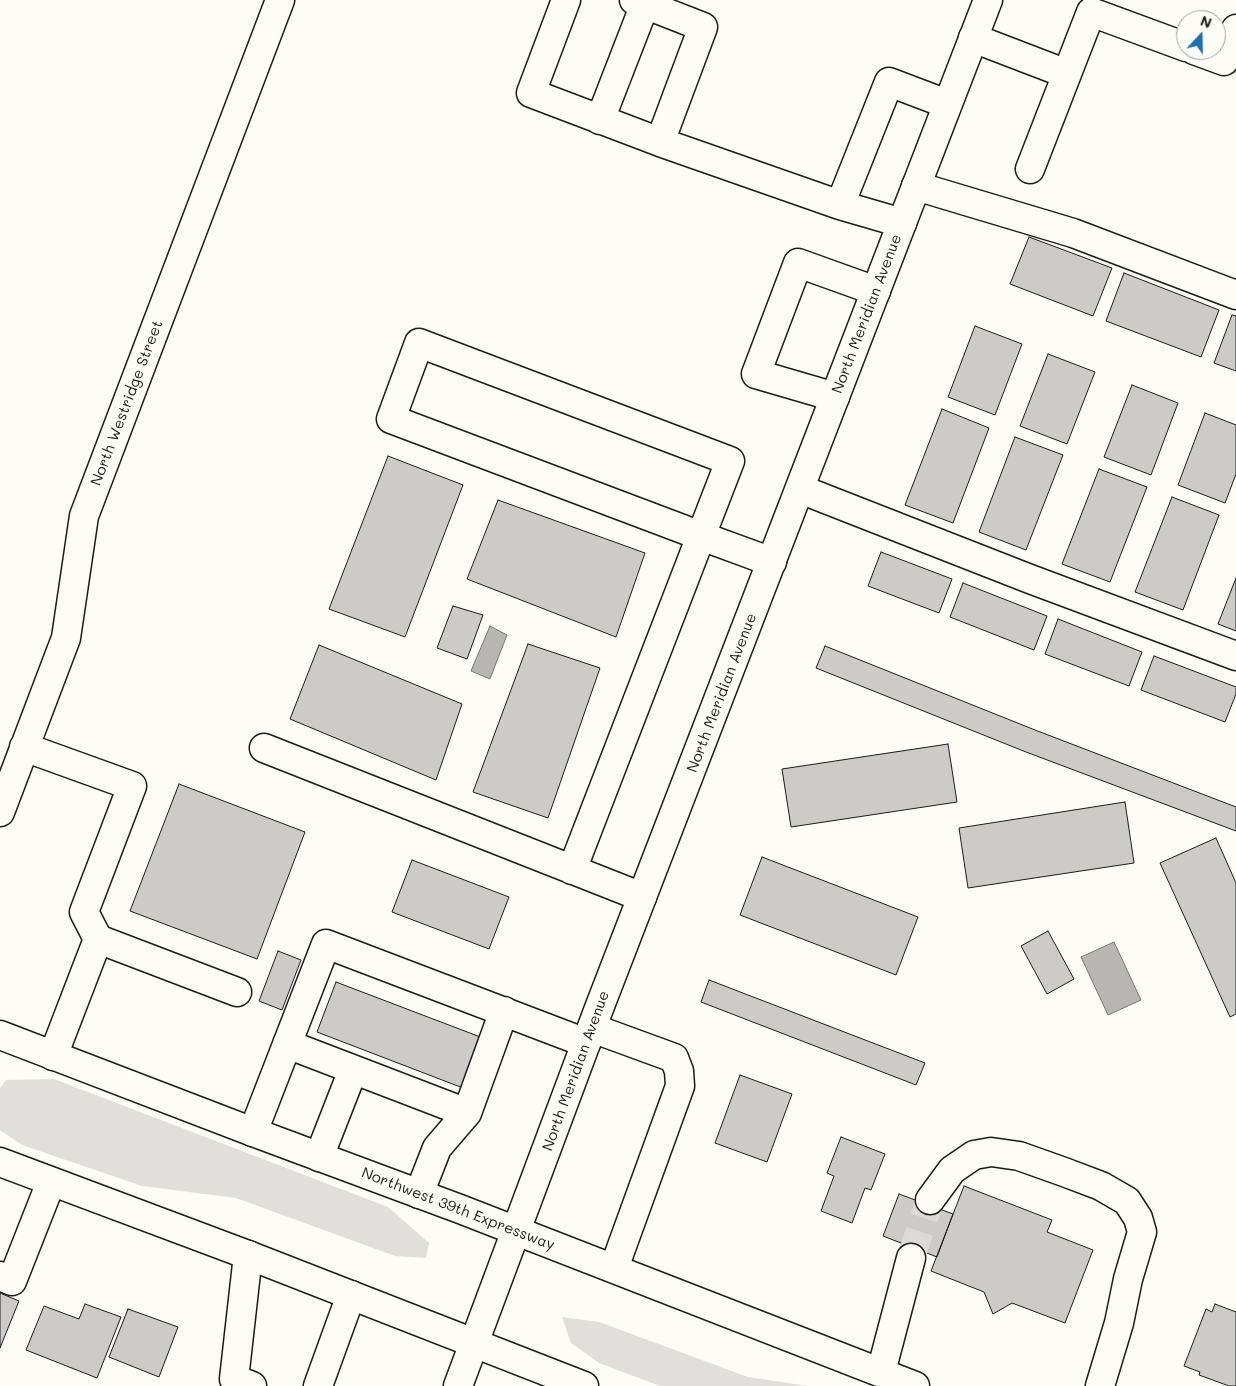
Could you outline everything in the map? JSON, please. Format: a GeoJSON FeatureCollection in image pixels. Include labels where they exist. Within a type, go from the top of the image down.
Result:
{"type":"FeatureCollection","features":[{"type":"Feature","properties":{"kind":"main road","name":"North Westridge Street"},"geometry":{"type":"LineString","coordinates":[[0,812],[66,638],[84,516],[280,0]]}},
{"type":"Feature","properties":{"kind":"main road"},"geometry":{"type":"LineString","coordinates":[[566,0],[531,93],[660,142],[840,204],[902,222]]}},
{"type":"Feature","properties":{"kind":"main road","name":"North Meridian Avenue"},"geometry":{"type":"LineString","coordinates":[[458,1386],[589,1035],[986,1]]}},
{"type":"Feature","properties":{"kind":"main road"},"geometry":{"type":"LineString","coordinates":[[600,120],[639,2],[703,27],[660,142]]}},
{"type":"Feature","properties":{"kind":"main road"},"geometry":{"type":"LineString","coordinates":[[1030,169],[1091,12],[1176,43]]}},
{"type":"Feature","properties":{"kind":"main road"},"geometry":{"type":"LineString","coordinates":[[1226,56],[1236,30]]}},
{"type":"Feature","properties":{"kind":"main road"},"geometry":{"type":"LineString","coordinates":[[973,38],[1066,74]]}},
{"type":"Feature","properties":{"kind":"main road"},"geometry":{"type":"LineString","coordinates":[[840,204],[889,82],[947,104]]}},
{"type":"Feature","properties":{"kind":"main road"},"geometry":{"type":"LineString","coordinates":[[916,186],[1073,233],[1236,295]]}},
{"type":"Feature","properties":{"kind":"main road"},"geometry":{"type":"LineString","coordinates":[[835,397],[756,374],[798,263],[876,291]]}},
{"type":"Feature","properties":{"kind":"main road"},"geometry":{"type":"LineString","coordinates":[[572,870],[701,536],[730,461],[419,342],[391,420],[701,536],[772,562]]}},
{"type":"Feature","properties":{"kind":"main road"},"geometry":{"type":"LineString","coordinates":[[800,489],[1030,579],[1236,656]]}},
{"type":"Feature","properties":{"kind":"main road"},"geometry":{"type":"LineString","coordinates":[[24,747],[132,786],[84,912],[98,938],[237,992]]}},
{"type":"Feature","properties":{"kind":"main road"},"geometry":{"type":"LineString","coordinates":[[264,748],[642,897]]}},
{"type":"Feature","properties":{"kind":"main road"},"geometry":{"type":"LineString","coordinates":[[53,1056],[98,938]]}},
{"type":"Feature","properties":{"kind":"main road"},"geometry":{"type":"LineString","coordinates":[[254,1132],[326,944],[504,1012],[674,1058],[679,1071],[680,1086],[614,1268]]}},
{"type":"Feature","properties":{"kind":"main road"},"geometry":{"type":"LineString","coordinates":[[419,1194],[437,1148],[467,1113],[504,1012]]}},
{"type":"Feature","properties":{"kind":"main road","name":"Northwest 39th Expressway"},"geometry":{"type":"LineString","coordinates":[[0,1035],[319,1157],[517,1230],[915,1386]]}},
{"type":"Feature","properties":{"kind":"main road"},"geometry":{"type":"LineString","coordinates":[[287,1044],[467,1113]]}},
{"type":"Feature","properties":{"kind":"main road"},"geometry":{"type":"LineString","coordinates":[[319,1157],[353,1070]]}},
{"type":"Feature","properties":{"kind":"main road"},"geometry":{"type":"LineString","coordinates":[[930,1200],[952,1170],[974,1155],[991,1152],[1019,1156],[1064,1172],[1101,1186],[1127,1201],[1138,1218],[1142,1232],[1100,1386]]}},
{"type":"Feature","properties":{"kind":"main road"},"geometry":{"type":"LineString","coordinates":[[0,1162],[248,1254],[584,1386]]}},
{"type":"Feature","properties":{"kind":"main road"},"geometry":{"type":"LineString","coordinates":[[0,1276],[12,1281],[51,1182]]}},
{"type":"Feature","properties":{"kind":"main road"},"geometry":{"type":"LineString","coordinates":[[248,1254],[234,1379],[252,1386]]}},
{"type":"Feature","properties":{"kind":"main road"},"geometry":{"type":"LineString","coordinates":[[881,1372],[911,1258]]}},
{"type":"Feature","properties":{"kind":"main road"},"geometry":{"type":"LineString","coordinates":[[318,1386],[351,1295]]}},
{"type":"Feature","properties":{"kind":"shaded area"},"geometry":{"type":"Polygon","coordinates":[[[490,626],[507,635],[490,679],[471,671],[490,626]]]}},
{"type":"Feature","properties":{"kind":"shaded area"},"geometry":{"type":"Polygon","coordinates":[[[1114,942],[1141,1000],[1108,1015],[1081,957],[1114,942]]]}},
{"type":"Feature","properties":{"kind":"shaded area"},"geometry":{"type":"Polygon","coordinates":[[[54,1079],[388,1207],[429,1243],[426,1258],[395,1256],[236,1198],[142,1186],[22,1145],[0,1130],[0,1088],[6,1080],[54,1079]]]}},
{"type":"Feature","properties":{"kind":"shaded area"},"geometry":{"type":"Polygon","coordinates":[[[562,1317],[599,1322],[748,1377],[808,1386],[660,1386],[599,1363],[571,1343],[562,1317]]]}},
{"type":"Feature","properties":{"kind":"building"},"geometry":{"type":"Polygon","coordinates":[[[1029,237],[1112,268],[1093,316],[1010,284],[1029,237]]]}},
{"type":"Feature","properties":{"kind":"building"},"geometry":{"type":"Polygon","coordinates":[[[1124,273],[1219,310],[1201,357],[1106,321],[1124,273]]]}},
{"type":"Feature","properties":{"kind":"building"},"geometry":{"type":"Polygon","coordinates":[[[1232,315],[1236,316],[1236,371],[1214,363],[1232,315]]]}},
{"type":"Feature","properties":{"kind":"building"},"geometry":{"type":"Polygon","coordinates":[[[975,326],[1022,344],[995,415],[948,397],[975,326]]]}},
{"type":"Feature","properties":{"kind":"building"},"geometry":{"type":"Polygon","coordinates":[[[1048,354],[1095,372],[1067,444],[1020,426],[1048,354]]]}},
{"type":"Feature","properties":{"kind":"building"},"geometry":{"type":"Polygon","coordinates":[[[1132,385],[1178,403],[1151,475],[1104,457],[1132,385]]]}},
{"type":"Feature","properties":{"kind":"building"},"geometry":{"type":"Polygon","coordinates":[[[942,409],[989,428],[953,523],[905,505],[942,409]]]}},
{"type":"Feature","properties":{"kind":"building"},"geometry":{"type":"Polygon","coordinates":[[[1205,413],[1236,425],[1236,474],[1225,503],[1178,485],[1205,413]]]}},
{"type":"Feature","properties":{"kind":"building"},"geometry":{"type":"Polygon","coordinates":[[[1015,437],[1063,455],[1026,550],[979,532],[1015,437]]]}},
{"type":"Feature","properties":{"kind":"building"},"geometry":{"type":"Polygon","coordinates":[[[388,456],[463,485],[405,637],[329,609],[388,456]]]}},
{"type":"Feature","properties":{"kind":"building"},"geometry":{"type":"Polygon","coordinates":[[[1099,469],[1147,487],[1110,582],[1062,564],[1099,469]]]}},
{"type":"Feature","properties":{"kind":"building"},"geometry":{"type":"Polygon","coordinates":[[[1172,497],[1219,515],[1183,610],[1135,592],[1172,497]]]}},
{"type":"Feature","properties":{"kind":"building"},"geometry":{"type":"Polygon","coordinates":[[[498,500],[645,553],[616,637],[467,579],[498,500]]]}},
{"type":"Feature","properties":{"kind":"building"},"geometry":{"type":"Polygon","coordinates":[[[881,552],[952,579],[939,613],[868,586],[881,552]]]}},
{"type":"Feature","properties":{"kind":"building"},"geometry":{"type":"Polygon","coordinates":[[[1236,578],[1236,631],[1218,624],[1236,578]]]}},
{"type":"Feature","properties":{"kind":"building"},"geometry":{"type":"Polygon","coordinates":[[[963,583],[1047,616],[1034,650],[950,617],[963,583]]]}},
{"type":"Feature","properties":{"kind":"building"},"geometry":{"type":"Polygon","coordinates":[[[453,606],[483,615],[467,659],[437,648],[453,606]]]}},
{"type":"Feature","properties":{"kind":"building"},"geometry":{"type":"Polygon","coordinates":[[[1058,619],[1142,652],[1129,686],[1045,654],[1058,619]]]}},
{"type":"Feature","properties":{"kind":"building"},"geometry":{"type":"Polygon","coordinates":[[[528,644],[600,668],[548,818],[473,792],[528,644]]]}},
{"type":"Feature","properties":{"kind":"building"},"geometry":{"type":"Polygon","coordinates":[[[319,645],[462,704],[436,780],[290,719],[319,645]]]}},
{"type":"Feature","properties":{"kind":"building"},"geometry":{"type":"Polygon","coordinates":[[[825,646],[1035,730],[1236,807],[1236,831],[1026,752],[816,668],[825,646]]]}},
{"type":"Feature","properties":{"kind":"building"},"geometry":{"type":"Polygon","coordinates":[[[1154,656],[1236,687],[1236,694],[1225,722],[1141,690],[1154,656]]]}},
{"type":"Feature","properties":{"kind":"building"},"geometry":{"type":"Polygon","coordinates":[[[948,744],[957,802],[791,827],[782,769],[948,744]]]}},
{"type":"Feature","properties":{"kind":"building"},"geometry":{"type":"Polygon","coordinates":[[[179,784],[305,832],[257,959],[130,911],[179,784]]]}},
{"type":"Feature","properties":{"kind":"building"},"geometry":{"type":"Polygon","coordinates":[[[1125,802],[1134,863],[968,888],[959,828],[1125,802]]]}},
{"type":"Feature","properties":{"kind":"building"},"geometry":{"type":"Polygon","coordinates":[[[1216,838],[1236,883],[1236,1014],[1230,1017],[1160,863],[1216,838]]]}},
{"type":"Feature","properties":{"kind":"building"},"geometry":{"type":"Polygon","coordinates":[[[762,857],[918,917],[896,975],[740,915],[762,857]]]}},
{"type":"Feature","properties":{"kind":"building"},"geometry":{"type":"Polygon","coordinates":[[[412,860],[509,897],[489,949],[392,912],[412,860]]]}},
{"type":"Feature","properties":{"kind":"building"},"geometry":{"type":"Polygon","coordinates":[[[1048,931],[1074,979],[1047,994],[1021,946],[1048,931]]]}},
{"type":"Feature","properties":{"kind":"building"},"geometry":{"type":"Polygon","coordinates":[[[278,951],[301,960],[282,1010],[259,1001],[278,951]]]}},
{"type":"Feature","properties":{"kind":"building"},"geometry":{"type":"Polygon","coordinates":[[[709,980],[925,1063],[916,1085],[701,1002],[709,980]]]}},
{"type":"Feature","properties":{"kind":"building"},"geometry":{"type":"Polygon","coordinates":[[[336,982],[483,1038],[463,1088],[317,1032],[336,982]]]}},
{"type":"Feature","properties":{"kind":"building"},"geometry":{"type":"Polygon","coordinates":[[[740,1075],[792,1094],[767,1162],[715,1143],[740,1075]]]}},
{"type":"Feature","properties":{"kind":"building"},"geometry":{"type":"Polygon","coordinates":[[[841,1137],[885,1154],[871,1190],[865,1188],[852,1223],[821,1211],[834,1176],[827,1173],[841,1137]]]}},
{"type":"Feature","properties":{"kind":"building"},"geometry":{"type":"Polygon","coordinates":[[[964,1186],[1052,1220],[1047,1232],[1093,1250],[1065,1323],[1012,1303],[993,1314],[984,1292],[931,1271],[964,1186]]]}},
{"type":"Feature","properties":{"kind":"building"},"geometry":{"type":"Polygon","coordinates":[[[899,1194],[953,1214],[937,1257],[883,1236],[899,1194]]]}},
{"type":"Feature","properties":{"kind":"building"},"geometry":{"type":"Polygon","coordinates":[[[0,1293],[19,1301],[0,1348],[0,1293]]]}},
{"type":"Feature","properties":{"kind":"building"},"geometry":{"type":"Polygon","coordinates":[[[85,1304],[121,1317],[97,1378],[26,1350],[44,1306],[79,1319],[85,1304]]]}},
{"type":"Feature","properties":{"kind":"building"},"geometry":{"type":"Polygon","coordinates":[[[1215,1304],[1236,1312],[1236,1386],[1229,1386],[1199,1375],[1200,1372],[1184,1366],[1206,1309],[1212,1312],[1215,1304]]]}},
{"type":"Feature","properties":{"kind":"building"},"geometry":{"type":"Polygon","coordinates":[[[128,1309],[178,1327],[159,1377],[109,1357],[128,1309]]]}},
{"type":"Feature","properties":{"kind":"tunnel"},"geometry":{"type":"LineString","coordinates":[[911,1258],[930,1200]]}}]}
